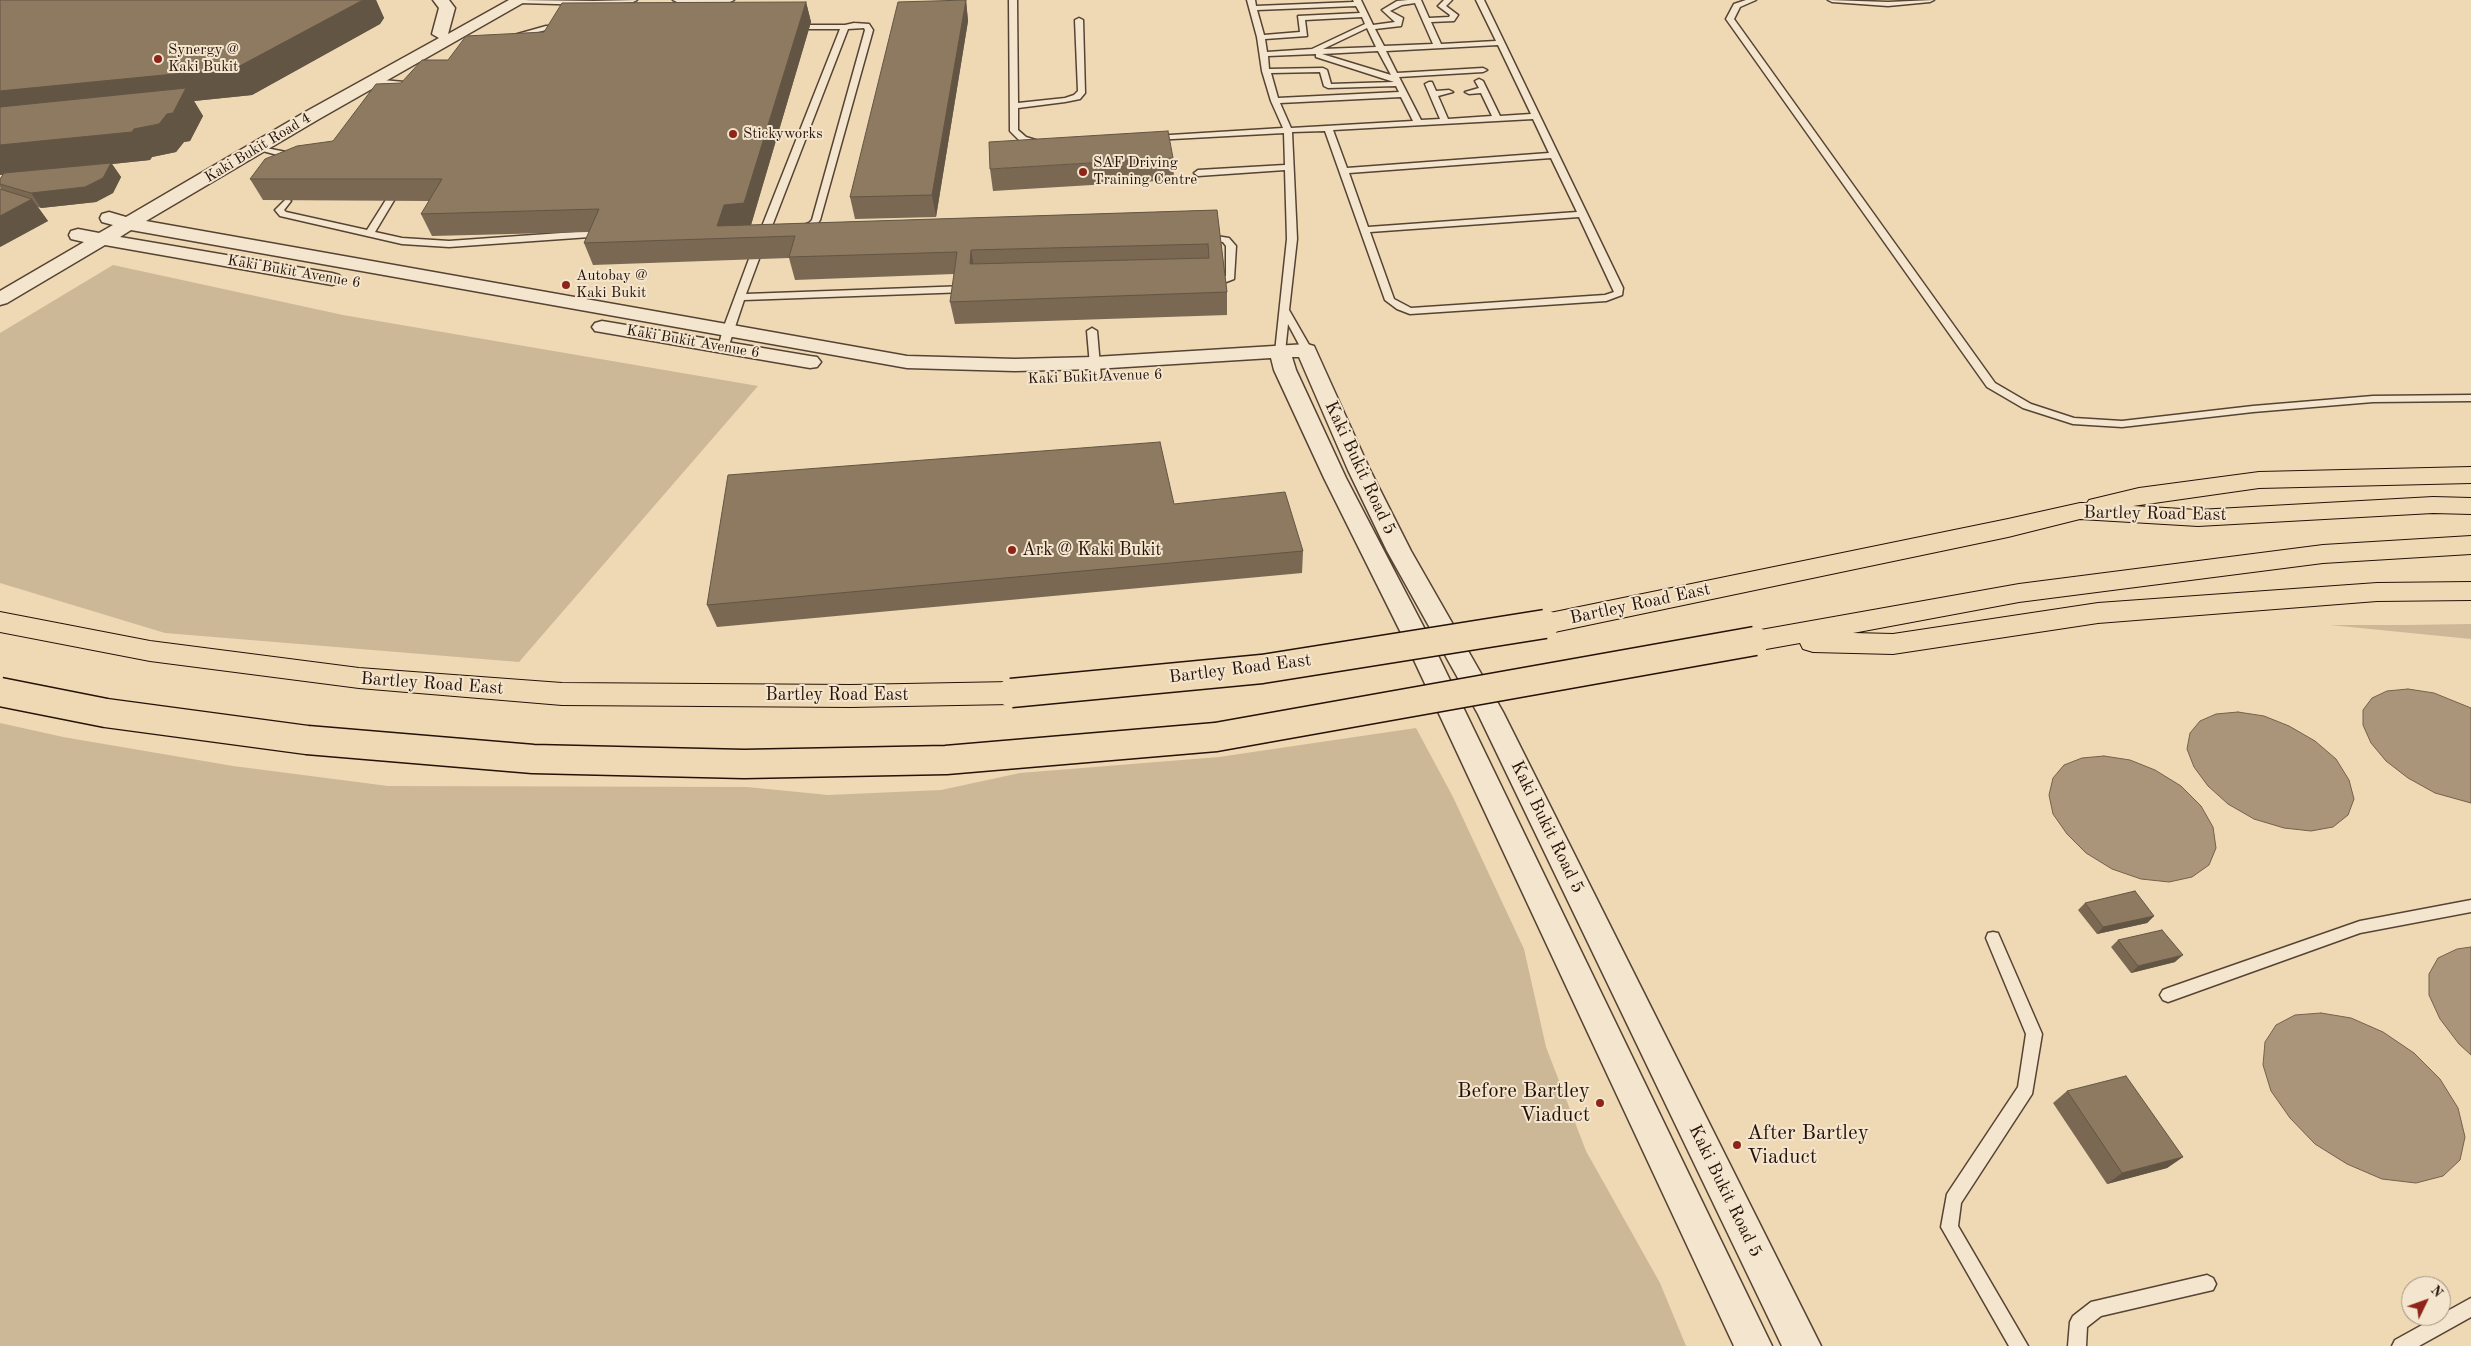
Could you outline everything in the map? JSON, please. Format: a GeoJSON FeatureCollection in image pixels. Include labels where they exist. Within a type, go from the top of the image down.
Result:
{"type":"FeatureCollection","features":[{"type":"Feature","properties":{"kind":"highway"},"geometry":{"type":"LineString","coordinates":[[2080,511],[2139,496],[2259,480],[2471,475]]}},
{"type":"Feature","properties":{"kind":"highway","name":"Bartley Road East"},"geometry":{"type":"LineString","coordinates":[[0,622],[150,652],[359,678],[562,694],[850,696],[1011,693],[1262,669],[1545,624],[2008,528],[2080,511],[2198,518],[2433,505],[2471,506]]}},
{"type":"Feature","properties":{"kind":"highway"},"geometry":{"type":"LineString","coordinates":[[0,692],[106,713],[308,740],[533,759],[744,764],[946,760],[1093,749],[1216,737],[2019,593],[2323,554],[2471,545]]}},
{"type":"Feature","properties":{"kind":"highway"},"geometry":{"type":"LineString","coordinates":[[1754,641],[1894,644],[2098,613],[2377,592],[2471,591]]}},
{"type":"Feature","properties":{"kind":"street"},"geometry":{"type":"LineString","coordinates":[[440,34],[447,8],[441,0]]}},
{"type":"Feature","properties":{"kind":"street","name":"Kaki Bukit Road 4"},"geometry":{"type":"LineString","coordinates":[[0,279],[296,111],[440,34],[494,0],[520,0]]}},
{"type":"Feature","properties":{"kind":"street","name":"Kaki Bukit Road 4"},"geometry":{"type":"LineString","coordinates":[[0,299],[375,81],[520,0]]}},
{"type":"Feature","properties":{"kind":"street","name":"Kaki Bukit Avenue 6"},"geometry":{"type":"LineString","coordinates":[[109,218],[131,224],[546,299],[726,339],[923,379],[964,382],[1095,370],[1311,359]]}},
{"type":"Feature","properties":{"kind":"street","name":"Kaki Bukit Avenue 6"},"geometry":{"type":"LineString","coordinates":[[78,235],[726,339]]}},
{"type":"Feature","properties":{"kind":"street","name":"Kaki Bukit Road 5"},"geometry":{"type":"LineString","coordinates":[[1311,359],[1358,470],[1399,551],[1490,712],[1802,1346]]}},
{"type":"Feature","properties":{"kind":"street","name":"Kaki Bukit Road 5"},"geometry":{"type":"LineString","coordinates":[[1283,361],[1339,487],[1419,643],[1752,1346]]}},
{"type":"Feature","properties":{"kind":"lane","name":"Kaki Bukit Road 4"},"geometry":{"type":"LineString","coordinates":[[520,0],[594,3],[633,0]]}},
{"type":"Feature","properties":{"kind":"lane"},"geometry":{"type":"LineString","coordinates":[[676,0],[730,0]]}},
{"type":"Feature","properties":{"kind":"lane"},"geometry":{"type":"LineString","coordinates":[[1013,0],[1014,130],[1023,139],[1035,144],[1050,145]]}},
{"type":"Feature","properties":{"kind":"lane"},"geometry":{"type":"LineString","coordinates":[[1310,52],[1370,26],[1398,24],[1400,20],[1389,14],[1386,10],[1400,3],[1418,0],[1438,46]]}},
{"type":"Feature","properties":{"kind":"lane"},"geometry":{"type":"LineString","coordinates":[[1426,20],[1451,19],[1454,15],[1442,6],[1448,0]]}},
{"type":"Feature","properties":{"kind":"lane"},"geometry":{"type":"LineString","coordinates":[[1328,128],[1390,300],[1406,310],[1614,296],[1619,294],[1618,288],[1480,0]]}},
{"type":"Feature","properties":{"kind":"lane"},"geometry":{"type":"LineString","coordinates":[[1752,0],[1737,6],[1730,19],[1991,385],[2027,406],[2073,421],[2122,424],[2253,409],[2373,399],[2471,398]]}},
{"type":"Feature","properties":{"kind":"lane"},"geometry":{"type":"LineString","coordinates":[[1832,0],[1888,4],[1930,0]]}},
{"type":"Feature","properties":{"kind":"lane"},"geometry":{"type":"LineString","coordinates":[[1283,361],[1292,239],[1288,130],[1274,101],[1253,4],[1358,2],[1418,123]]}},
{"type":"Feature","properties":{"kind":"lane"},"geometry":{"type":"LineString","coordinates":[[1261,37],[1304,34],[1301,18],[1365,14]]}},
{"type":"Feature","properties":{"kind":"lane"},"geometry":{"type":"LineString","coordinates":[[1014,106],[1065,100],[1077,97],[1082,91],[1079,20]]}},
{"type":"Feature","properties":{"kind":"lane"},"geometry":{"type":"LineString","coordinates":[[775,229],[803,228],[816,220],[869,30],[866,26],[854,25],[845,27],[781,28]]}},
{"type":"Feature","properties":{"kind":"lane"},"geometry":{"type":"LineString","coordinates":[[763,244],[775,229],[845,27]]}},
{"type":"Feature","properties":{"kind":"lane"},"geometry":{"type":"LineString","coordinates":[[499,41],[546,28],[566,28]]}},
{"type":"Feature","properties":{"kind":"lane"},"geometry":{"type":"LineString","coordinates":[[1264,54],[1501,42]]}},
{"type":"Feature","properties":{"kind":"lane"},"geometry":{"type":"LineString","coordinates":[[1310,52],[1397,79]]}},
{"type":"Feature","properties":{"kind":"lane"},"geometry":{"type":"LineString","coordinates":[[1446,61],[1452,72]]}},
{"type":"Feature","properties":{"kind":"lane"},"geometry":{"type":"LineString","coordinates":[[1266,71],[1323,70],[1328,86],[1483,70]]}},
{"type":"Feature","properties":{"kind":"lane"},"geometry":{"type":"LineString","coordinates":[[375,81],[425,86]]}},
{"type":"Feature","properties":{"kind":"lane"},"geometry":{"type":"LineString","coordinates":[[1479,81],[1497,118]]}},
{"type":"Feature","properties":{"kind":"lane"},"geometry":{"type":"LineString","coordinates":[[1430,84],[1445,121]]}},
{"type":"Feature","properties":{"kind":"lane"},"geometry":{"type":"LineString","coordinates":[[1469,92],[1483,90]]}},
{"type":"Feature","properties":{"kind":"lane"},"geometry":{"type":"LineString","coordinates":[[1433,94],[1448,92]]}},
{"type":"Feature","properties":{"kind":"lane"},"geometry":{"type":"LineString","coordinates":[[1274,101],[1341,101],[1404,94]]}},
{"type":"Feature","properties":{"kind":"lane"},"geometry":{"type":"LineString","coordinates":[[1149,139],[1536,116]]}},
{"type":"Feature","properties":{"kind":"lane"},"geometry":{"type":"LineString","coordinates":[[259,148],[306,160]]}},
{"type":"Feature","properties":{"kind":"lane"},"geometry":{"type":"LineString","coordinates":[[1344,171],[1554,155]]}},
{"type":"Feature","properties":{"kind":"lane"},"geometry":{"type":"LineString","coordinates":[[1198,173],[1290,167]]}},
{"type":"Feature","properties":{"kind":"lane"},"geometry":{"type":"LineString","coordinates":[[370,233],[405,175]]}},
{"type":"Feature","properties":{"kind":"lane"},"geometry":{"type":"LineString","coordinates":[[287,201],[279,210],[283,214],[402,241],[449,244],[517,235],[617,232]]}},
{"type":"Feature","properties":{"kind":"lane"},"geometry":{"type":"LineString","coordinates":[[1365,230],[1582,214]]}},
{"type":"Feature","properties":{"kind":"lane"},"geometry":{"type":"LineString","coordinates":[[1196,237],[1216,237],[1226,240],[1231,246],[1231,277],[1221,281],[1202,282]]}},
{"type":"Feature","properties":{"kind":"lane"},"geometry":{"type":"LineString","coordinates":[[726,339],[754,259]]}},
{"type":"Feature","properties":{"kind":"lane"},"geometry":{"type":"LineString","coordinates":[[740,297],[977,289]]}},
{"type":"Feature","properties":{"kind":"lane","name":"Kaki Bukit Road 5"},"geometry":{"type":"LineString","coordinates":[[1286,312],[1311,359]]}},
{"type":"Feature","properties":{"kind":"lane"},"geometry":{"type":"LineString","coordinates":[[1092,331],[1095,370]]}},
{"type":"Feature","properties":{"kind":"lane"},"geometry":{"type":"LineString","coordinates":[[2168,995],[2360,927],[2471,906]]}},
{"type":"Feature","properties":{"kind":"lane"},"geometry":{"type":"LineString","coordinates":[[1993,938],[2034,1034],[2026,1089],[1953,1200],[1948,1227],[2019,1346]]}},
{"type":"Feature","properties":{"kind":"lane"},"geometry":{"type":"LineString","coordinates":[[2077,1346],[2079,1322],[2097,1308],[2206,1284]]}},
{"type":"Feature","properties":{"kind":"lane"},"geometry":{"type":"LineString","coordinates":[[2401,1346],[2471,1307]]}},
{"type":"Feature","properties":{"kind":"shaded area"},"geometry":{"type":"Polygon","coordinates":[[[113,265],[343,315],[758,386],[519,662],[165,633],[0,583],[0,333],[113,265]]]}},
{"type":"Feature","properties":{"kind":"shaded area"},"geometry":{"type":"Polygon","coordinates":[[[2471,624],[2471,639],[2330,625],[2406,625],[2471,624]]]}},
{"type":"Feature","properties":{"kind":"shaded area"},"geometry":{"type":"Polygon","coordinates":[[[2408,689],[2434,693],[2471,708],[2471,803],[2435,793],[2408,778],[2386,761],[2371,743],[2363,725],[2363,710],[2372,698],[2387,691],[2408,689]]]}},
{"type":"Feature","properties":{"kind":"shaded area"},"geometry":{"type":"Polygon","coordinates":[[[2238,712],[2264,716],[2289,726],[2315,741],[2336,759],[2349,780],[2354,799],[2348,815],[2333,827],[2311,831],[2284,828],[2254,819],[2228,804],[2208,786],[2194,767],[2187,749],[2190,733],[2200,721],[2216,714],[2238,712]]]}},
{"type":"Feature","properties":{"kind":"shaded area"},"geometry":{"type":"Polygon","coordinates":[[[0,723],[63,737],[233,766],[388,786],[747,787],[828,795],[941,790],[1020,773],[1219,757],[1416,728],[1453,797],[1524,949],[1546,1047],[1586,1151],[1660,1283],[1686,1346],[0,1346],[0,723]]]}},
{"type":"Feature","properties":{"kind":"shaded area"},"geometry":{"type":"Polygon","coordinates":[[[2104,756],[2130,760],[2155,770],[2181,786],[2201,806],[2213,827],[2216,848],[2209,865],[2192,877],[2169,882],[2141,879],[2112,869],[2086,853],[2067,834],[2053,814],[2049,795],[2053,778],[2064,765],[2082,758],[2104,756]]]}},
{"type":"Feature","properties":{"kind":"shaded area"},"geometry":{"type":"Polygon","coordinates":[[[2471,947],[2471,1055],[2459,1044],[2440,1019],[2429,995],[2429,974],[2438,958],[2457,949],[2471,947]]]}},
{"type":"Feature","properties":{"kind":"shaded area"},"geometry":{"type":"Polygon","coordinates":[[[2321,1013],[2351,1018],[2383,1032],[2414,1053],[2440,1079],[2458,1108],[2465,1137],[2460,1160],[2443,1176],[2416,1183],[2382,1179],[2347,1164],[2315,1144],[2290,1118],[2271,1091],[2263,1065],[2265,1042],[2276,1025],[2295,1015],[2321,1013]]]}},
{"type":"Feature","properties":{"kind":"building","name":"Synergy @ Kaki Bukit"},"geometry":{"type":"Polygon","coordinates":[[[0,0],[363,0],[236,68],[0,91],[0,0]]]}},
{"type":"Feature","properties":{"kind":"building"},"geometry":{"type":"Polygon","coordinates":[[[966,0],[932,195],[850,197],[898,2],[966,0]]]}},
{"type":"Feature","properties":{"kind":"building"},"geometry":{"type":"Polygon","coordinates":[[[806,2],[744,203],[724,205],[717,226],[1217,210],[1227,292],[950,302],[957,252],[789,257],[795,236],[584,243],[599,209],[421,214],[442,179],[250,179],[265,159],[297,146],[333,141],[376,84],[401,83],[422,60],[448,60],[466,36],[544,32],[562,3],[806,2]],[[1208,244],[971,250],[970,264],[1209,258],[1208,244]]]}},
{"type":"Feature","properties":{"kind":"building"},"geometry":{"type":"Polygon","coordinates":[[[186,88],[173,113],[167,114],[159,124],[134,129],[132,132],[0,145],[0,107],[186,88]]]}},
{"type":"Feature","properties":{"kind":"building"},"geometry":{"type":"Polygon","coordinates":[[[1168,131],[1173,158],[990,169],[989,142],[1168,131]]]}},
{"type":"Feature","properties":{"kind":"building"},"geometry":{"type":"Polygon","coordinates":[[[111,163],[103,178],[85,187],[31,193],[0,184],[0,179],[4,173],[111,163]]]}},
{"type":"Feature","properties":{"kind":"building"},"geometry":{"type":"Polygon","coordinates":[[[0,189],[32,199],[0,216],[0,189]]]}},
{"type":"Feature","properties":{"kind":"building","name":"Ark @ Kaki Bukit"},"geometry":{"type":"Polygon","coordinates":[[[1160,442],[1174,504],[1285,492],[1303,551],[707,605],[728,475],[1160,442]]]}},
{"type":"Feature","properties":{"kind":"building"},"geometry":{"type":"Polygon","coordinates":[[[2135,891],[2154,916],[2103,927],[2085,903],[2135,891]]]}},
{"type":"Feature","properties":{"kind":"building"},"geometry":{"type":"Polygon","coordinates":[[[2162,930],[2183,955],[2138,966],[2118,940],[2162,930]]]}},
{"type":"Feature","properties":{"kind":"building"},"geometry":{"type":"Polygon","coordinates":[[[2126,1076],[2183,1157],[2122,1173],[2067,1091],[2126,1076]]]}},
{"type":"Feature","properties":{"kind":"place","name":"Synergy @ Kaki Bukit"},"geometry":{"type":"Point","coordinates":[158,59]}},
{"type":"Feature","properties":{"kind":"place","name":"Stickyworks"},"geometry":{"type":"Point","coordinates":[733,134]}},
{"type":"Feature","properties":{"kind":"place","name":"SAF Driving Training Centre"},"geometry":{"type":"Point","coordinates":[1083,172]}},
{"type":"Feature","properties":{"kind":"place","name":"Autobay @ Kaki Bukit"},"geometry":{"type":"Point","coordinates":[566,285]}},
{"type":"Feature","properties":{"kind":"place","name":"Ark @ Kaki Bukit"},"geometry":{"type":"Point","coordinates":[1012,550]}},
{"type":"Feature","properties":{"kind":"place","name":"Before Bartley Viaduct"},"geometry":{"type":"Point","coordinates":[1600,1103]}},
{"type":"Feature","properties":{"kind":"place","name":"After Bartley Viaduct"},"geometry":{"type":"Point","coordinates":[1737,1145]}}]}
